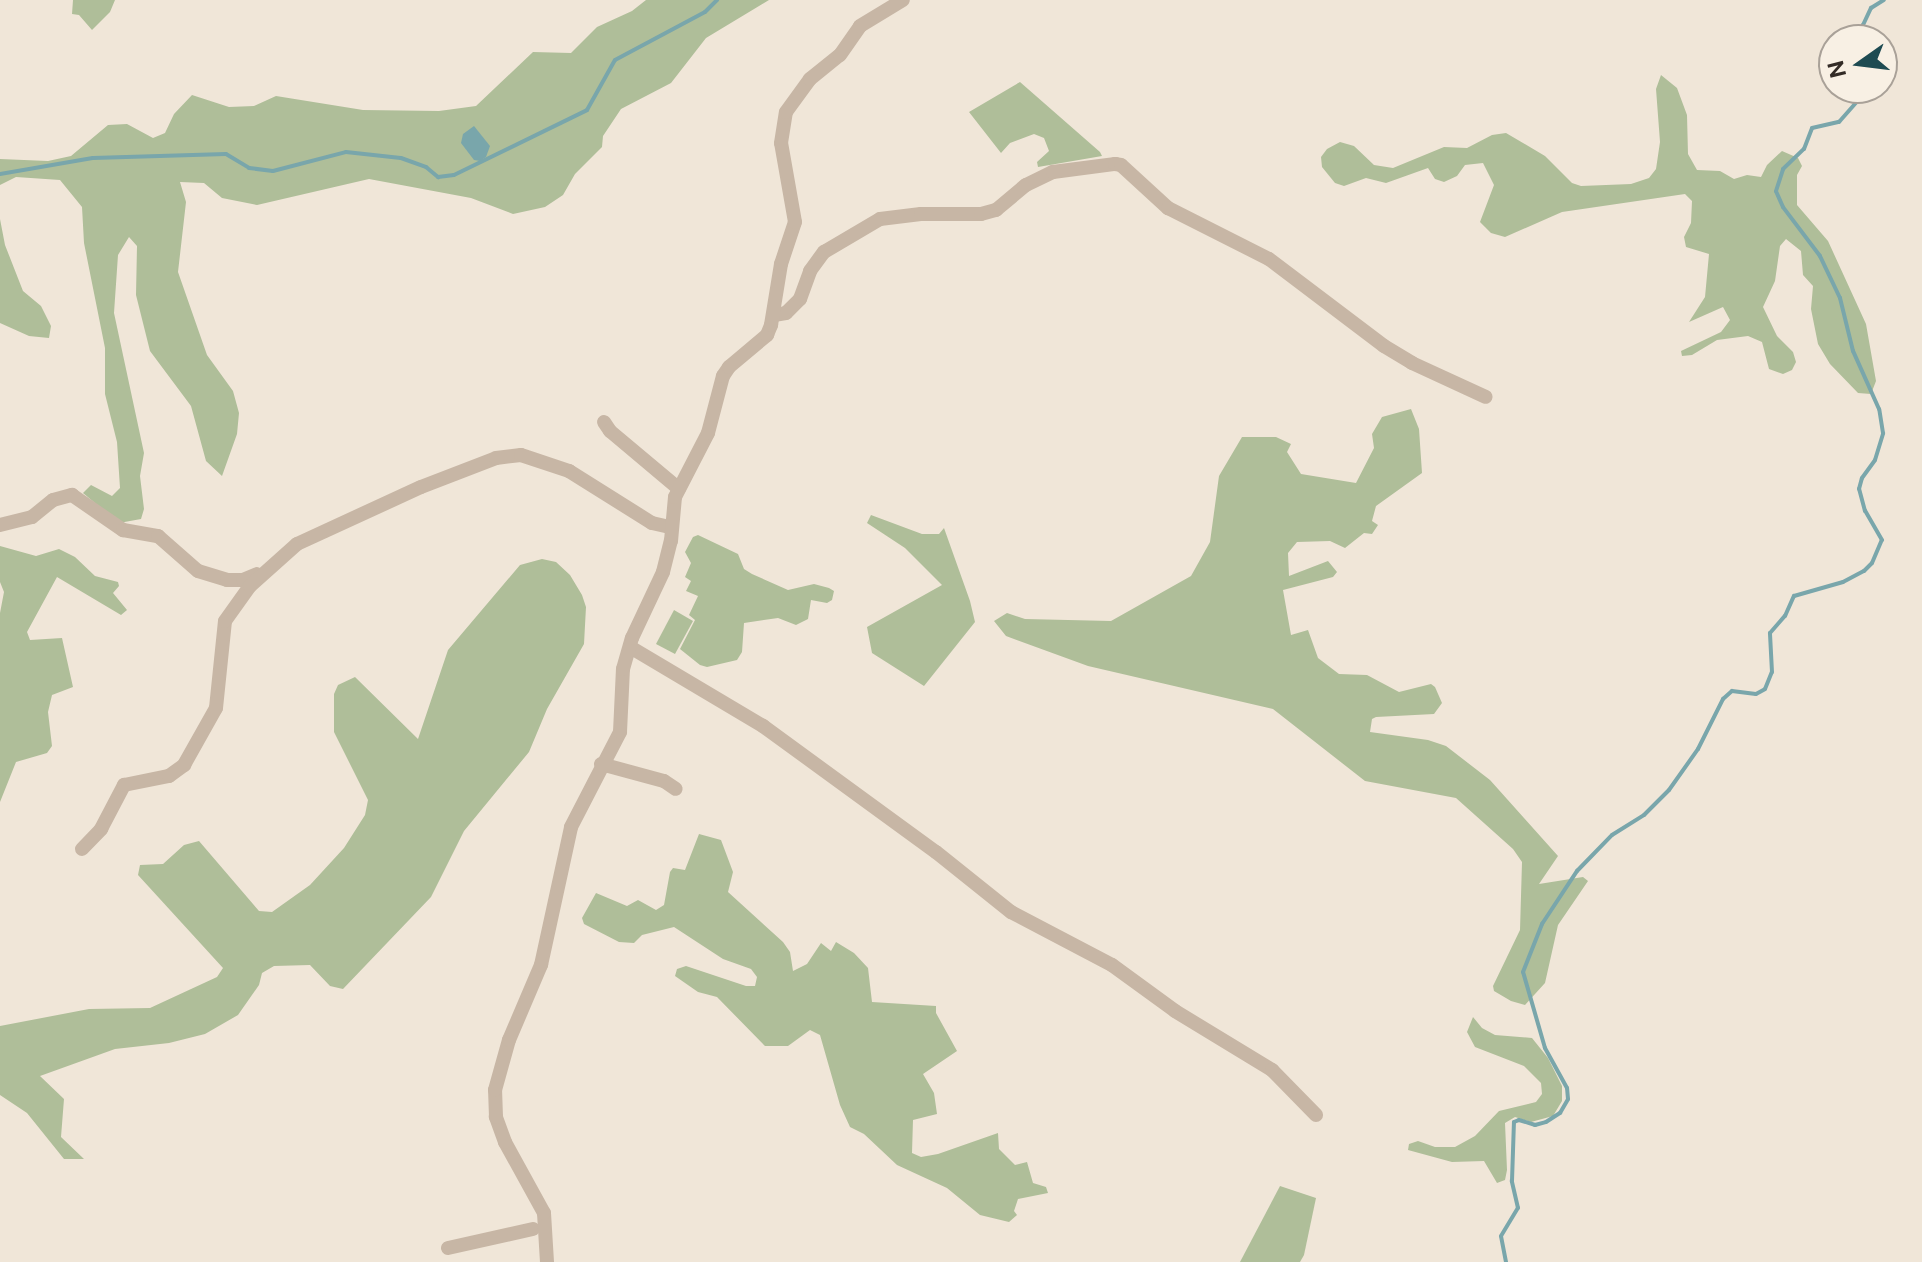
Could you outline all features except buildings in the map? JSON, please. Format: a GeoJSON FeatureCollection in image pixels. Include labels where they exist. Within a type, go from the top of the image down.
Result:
{"type":"FeatureCollection","features":[{"type":"Feature","properties":{"kind":"street"},"geometry":{"type":"LineString","coordinates":[[547,1262],[544,1213],[505,1142],[494,1104],[509,1040],[541,965],[571,827],[620,732],[623,669],[663,572],[679,489],[708,433],[723,376],[729,367],[767,335],[774,315],[781,264],[795,222],[781,143],[786,112],[810,79],[840,55],[860,26],[903,0]]}},
{"type":"Feature","properties":{"kind":"street"},"geometry":{"type":"LineString","coordinates":[[774,315],[786,313],[800,299],[810,271],[824,252],[880,219],[921,214],[981,214],[996,210],[1026,185],[1053,172],[1115,164],[1121,165],[1168,208],[1269,259],[1384,346],[1412,363],[1486,397]]}},
{"type":"Feature","properties":{"kind":"street"},"geometry":{"type":"LineString","coordinates":[[604,422],[610,431],[679,489]]}},
{"type":"Feature","properties":{"kind":"street"},"geometry":{"type":"LineString","coordinates":[[82,849],[101,829],[124,785],[169,776],[184,765],[216,708],[225,621],[250,586],[297,544],[421,487],[506,456],[521,455],[569,471],[652,523],[670,527]]}},
{"type":"Feature","properties":{"kind":"street"},"geometry":{"type":"LineString","coordinates":[[0,525],[32,517],[53,500],[72,495],[123,530],[158,536],[186,564],[214,577],[243,580],[275,565]]}},
{"type":"Feature","properties":{"kind":"street"},"geometry":{"type":"LineString","coordinates":[[630,647],[763,726],[936,852],[1011,912],[1112,965],[1175,1011],[1272,1070],[1316,1115]]}},
{"type":"Feature","properties":{"kind":"street"},"geometry":{"type":"LineString","coordinates":[[601,764],[664,781],[676,789]]}},
{"type":"Feature","properties":{"kind":"street"},"geometry":{"type":"LineString","coordinates":[[448,1248],[533,1229]]}},
{"type":"Feature","properties":{"kind":"green space"},"geometry":{"type":"Polygon","coordinates":[[[73,0],[115,0],[110,12],[92,30],[79,15],[72,14],[73,0]]]}},
{"type":"Feature","properties":{"kind":"green space"},"geometry":{"type":"Polygon","coordinates":[[[646,0],[769,0],[706,38],[671,83],[621,109],[603,136],[602,147],[575,174],[563,195],[545,207],[513,214],[471,198],[369,179],[257,205],[222,198],[204,183],[180,182],[186,202],[178,272],[207,355],[233,391],[239,413],[237,434],[222,476],[206,461],[191,406],[150,351],[136,295],[137,246],[129,237],[118,255],[114,313],[144,453],[140,476],[144,509],[141,519],[119,523],[83,493],[91,485],[112,496],[120,488],[117,442],[105,394],[105,348],[84,243],[82,207],[60,180],[16,177],[0,185],[0,159],[48,161],[71,156],[108,125],[127,124],[153,138],[165,133],[174,114],[192,95],[229,107],[254,106],[276,96],[363,110],[439,111],[476,106],[533,52],[571,53],[597,27],[632,11],[646,0]]]}},
{"type":"Feature","properties":{"kind":"green space"},"geometry":{"type":"Polygon","coordinates":[[[1661,75],[1677,88],[1687,115],[1688,154],[1697,170],[1720,171],[1734,179],[1747,175],[1761,177],[1767,165],[1782,151],[1798,158],[1802,166],[1797,175],[1797,205],[1828,241],[1866,324],[1876,381],[1871,394],[1858,393],[1830,364],[1818,344],[1811,309],[1813,286],[1803,275],[1801,251],[1786,239],[1780,246],[1775,281],[1763,307],[1777,336],[1793,352],[1796,362],[1792,370],[1783,374],[1769,369],[1762,342],[1748,336],[1717,340],[1692,355],[1682,356],[1681,351],[1721,332],[1730,320],[1723,307],[1689,322],[1705,297],[1709,254],[1686,247],[1684,237],[1691,223],[1692,201],[1685,194],[1562,212],[1505,237],[1491,233],[1480,222],[1494,185],[1483,163],[1465,165],[1457,176],[1444,182],[1435,179],[1428,168],[1386,183],[1366,178],[1344,186],[1335,183],[1322,167],[1321,157],[1327,149],[1340,142],[1354,146],[1374,165],[1393,168],[1444,147],[1467,148],[1492,135],[1506,133],[1545,156],[1572,183],[1581,186],[1631,184],[1649,178],[1656,169],[1660,142],[1656,89],[1661,75]]]}},
{"type":"Feature","properties":{"kind":"green space"},"geometry":{"type":"Polygon","coordinates":[[[1020,82],[1102,156],[1038,167],[1037,162],[1049,151],[1044,138],[1034,134],[1010,143],[1001,153],[969,112],[1020,82]]]}},
{"type":"Feature","properties":{"kind":"green space"},"geometry":{"type":"Polygon","coordinates":[[[0,219],[5,245],[23,291],[41,306],[51,326],[49,338],[29,336],[0,323],[0,219]]]}},
{"type":"Feature","properties":{"kind":"green space"},"geometry":{"type":"Polygon","coordinates":[[[1411,409],[1419,429],[1422,473],[1376,506],[1372,521],[1378,525],[1372,534],[1364,533],[1345,548],[1330,541],[1297,542],[1288,553],[1289,576],[1328,561],[1337,572],[1333,577],[1283,590],[1291,635],[1308,630],[1318,658],[1339,674],[1367,675],[1399,692],[1431,684],[1435,687],[1442,703],[1434,714],[1376,717],[1372,719],[1370,732],[1428,740],[1446,746],[1490,780],[1558,856],[1539,884],[1583,877],[1588,881],[1558,925],[1545,983],[1525,1005],[1494,991],[1493,986],[1520,930],[1522,862],[1513,849],[1456,798],[1365,781],[1273,709],[1088,666],[1006,636],[994,621],[1007,613],[1025,619],[1111,621],[1191,576],[1210,542],[1219,476],[1242,437],[1276,437],[1291,444],[1287,452],[1301,474],[1356,483],[1374,448],[1372,434],[1382,417],[1411,409]]]}},
{"type":"Feature","properties":{"kind":"green space"},"geometry":{"type":"Polygon","coordinates":[[[871,515],[922,534],[939,534],[944,528],[970,601],[975,622],[924,686],[872,653],[867,627],[942,585],[905,548],[867,523],[871,515]]]}},
{"type":"Feature","properties":{"kind":"green space"},"geometry":{"type":"Polygon","coordinates":[[[698,535],[738,554],[744,569],[752,574],[788,590],[814,584],[829,588],[834,591],[832,600],[827,603],[811,600],[808,619],[796,625],[778,618],[744,623],[742,652],[737,660],[707,667],[700,665],[680,649],[695,620],[689,615],[698,596],[686,591],[691,581],[685,577],[691,563],[685,552],[693,537],[698,535]]]}},
{"type":"Feature","properties":{"kind":"green space"},"geometry":{"type":"Polygon","coordinates":[[[0,546],[36,556],[59,549],[75,557],[95,576],[118,582],[119,586],[113,593],[127,610],[121,615],[57,577],[27,632],[30,640],[62,638],[73,687],[52,695],[48,712],[52,746],[47,753],[16,762],[0,802],[0,613],[4,592],[0,582],[0,546]]]}},
{"type":"Feature","properties":{"kind":"green space"},"geometry":{"type":"Polygon","coordinates":[[[542,559],[556,562],[570,575],[582,595],[586,607],[584,644],[547,709],[529,752],[464,831],[431,897],[343,989],[330,986],[310,965],[274,966],[262,973],[259,985],[238,1015],[205,1034],[169,1043],[115,1049],[40,1076],[64,1099],[61,1137],[84,1159],[64,1159],[27,1113],[0,1095],[0,1026],[89,1009],[150,1008],[217,977],[223,968],[138,875],[140,865],[163,864],[184,845],[199,841],[259,911],[272,912],[310,885],[344,848],[365,815],[368,800],[334,732],[334,694],[338,685],[355,677],[418,739],[448,650],[520,565],[542,559]]]}},
{"type":"Feature","properties":{"kind":"green space"},"geometry":{"type":"Polygon","coordinates":[[[674,610],[693,621],[675,654],[656,644],[674,610]]]}},
{"type":"Feature","properties":{"kind":"green space"},"geometry":{"type":"Polygon","coordinates":[[[699,834],[721,840],[733,872],[728,892],[783,942],[790,952],[793,971],[807,964],[821,943],[831,951],[836,942],[854,953],[868,968],[872,1002],[936,1006],[936,1013],[957,1051],[923,1074],[934,1093],[937,1114],[913,1120],[912,1153],[921,1157],[938,1154],[998,1133],[999,1149],[1015,1165],[1027,1162],[1033,1183],[1046,1187],[1048,1193],[1018,1199],[1014,1211],[1017,1215],[1009,1222],[980,1215],[947,1188],[897,1165],[864,1134],[850,1127],[840,1105],[820,1035],[810,1030],[788,1046],[765,1046],[717,997],[698,992],[675,976],[677,969],[686,966],[746,986],[755,986],[757,977],[751,969],[723,959],[674,927],[642,935],[634,943],[619,942],[584,924],[582,918],[596,893],[627,906],[638,900],[656,910],[664,905],[670,872],[673,868],[685,870],[699,834]]]}},
{"type":"Feature","properties":{"kind":"green space"},"geometry":{"type":"Polygon","coordinates":[[[1473,1017],[1482,1028],[1495,1035],[1532,1038],[1548,1058],[1562,1086],[1562,1101],[1553,1116],[1531,1122],[1515,1117],[1505,1123],[1507,1170],[1505,1180],[1497,1183],[1484,1161],[1452,1162],[1408,1150],[1409,1144],[1418,1141],[1435,1147],[1455,1147],[1475,1136],[1499,1111],[1536,1102],[1542,1094],[1541,1083],[1524,1066],[1475,1047],[1467,1032],[1473,1017]]]}},
{"type":"Feature","properties":{"kind":"green space"},"geometry":{"type":"Polygon","coordinates":[[[1280,1186],[1316,1198],[1304,1255],[1300,1262],[1240,1262],[1280,1186]]]}},
{"type":"Feature","properties":{"kind":"water"},"geometry":{"type":"Polygon","coordinates":[[[474,126],[490,146],[486,157],[480,161],[474,160],[461,143],[463,134],[474,126]]]}},
{"type":"Feature","properties":{"kind":"waterway"},"geometry":{"type":"LineString","coordinates":[[0,174],[93,158],[226,154],[249,168],[273,171],[346,152],[401,158],[426,167],[438,177],[454,175],[587,110],[615,60],[705,12],[717,0]]}},
{"type":"Feature","properties":{"kind":"waterway"},"geometry":{"type":"LineString","coordinates":[[1863,24],[1871,8],[1884,0]]}},
{"type":"Feature","properties":{"kind":"waterway"},"geometry":{"type":"LineString","coordinates":[[1506,1262],[1501,1236],[1518,1208],[1512,1181],[1514,1122],[1519,1120],[1535,1125],[1546,1122],[1560,1113],[1568,1099],[1567,1088],[1545,1048],[1523,972],[1542,924],[1577,871],[1612,835],[1644,815],[1669,790],[1698,749],[1723,699],[1732,691],[1756,694],[1765,689],[1772,672],[1770,633],[1785,616],[1794,596],[1843,582],[1864,571],[1872,563],[1882,540],[1865,511],[1859,489],[1862,478],[1875,460],[1883,433],[1879,409],[1853,351],[1840,298],[1820,256],[1783,207],[1776,191],[1783,169],[1804,149],[1812,128],[1839,122],[1855,104]]}}]}
